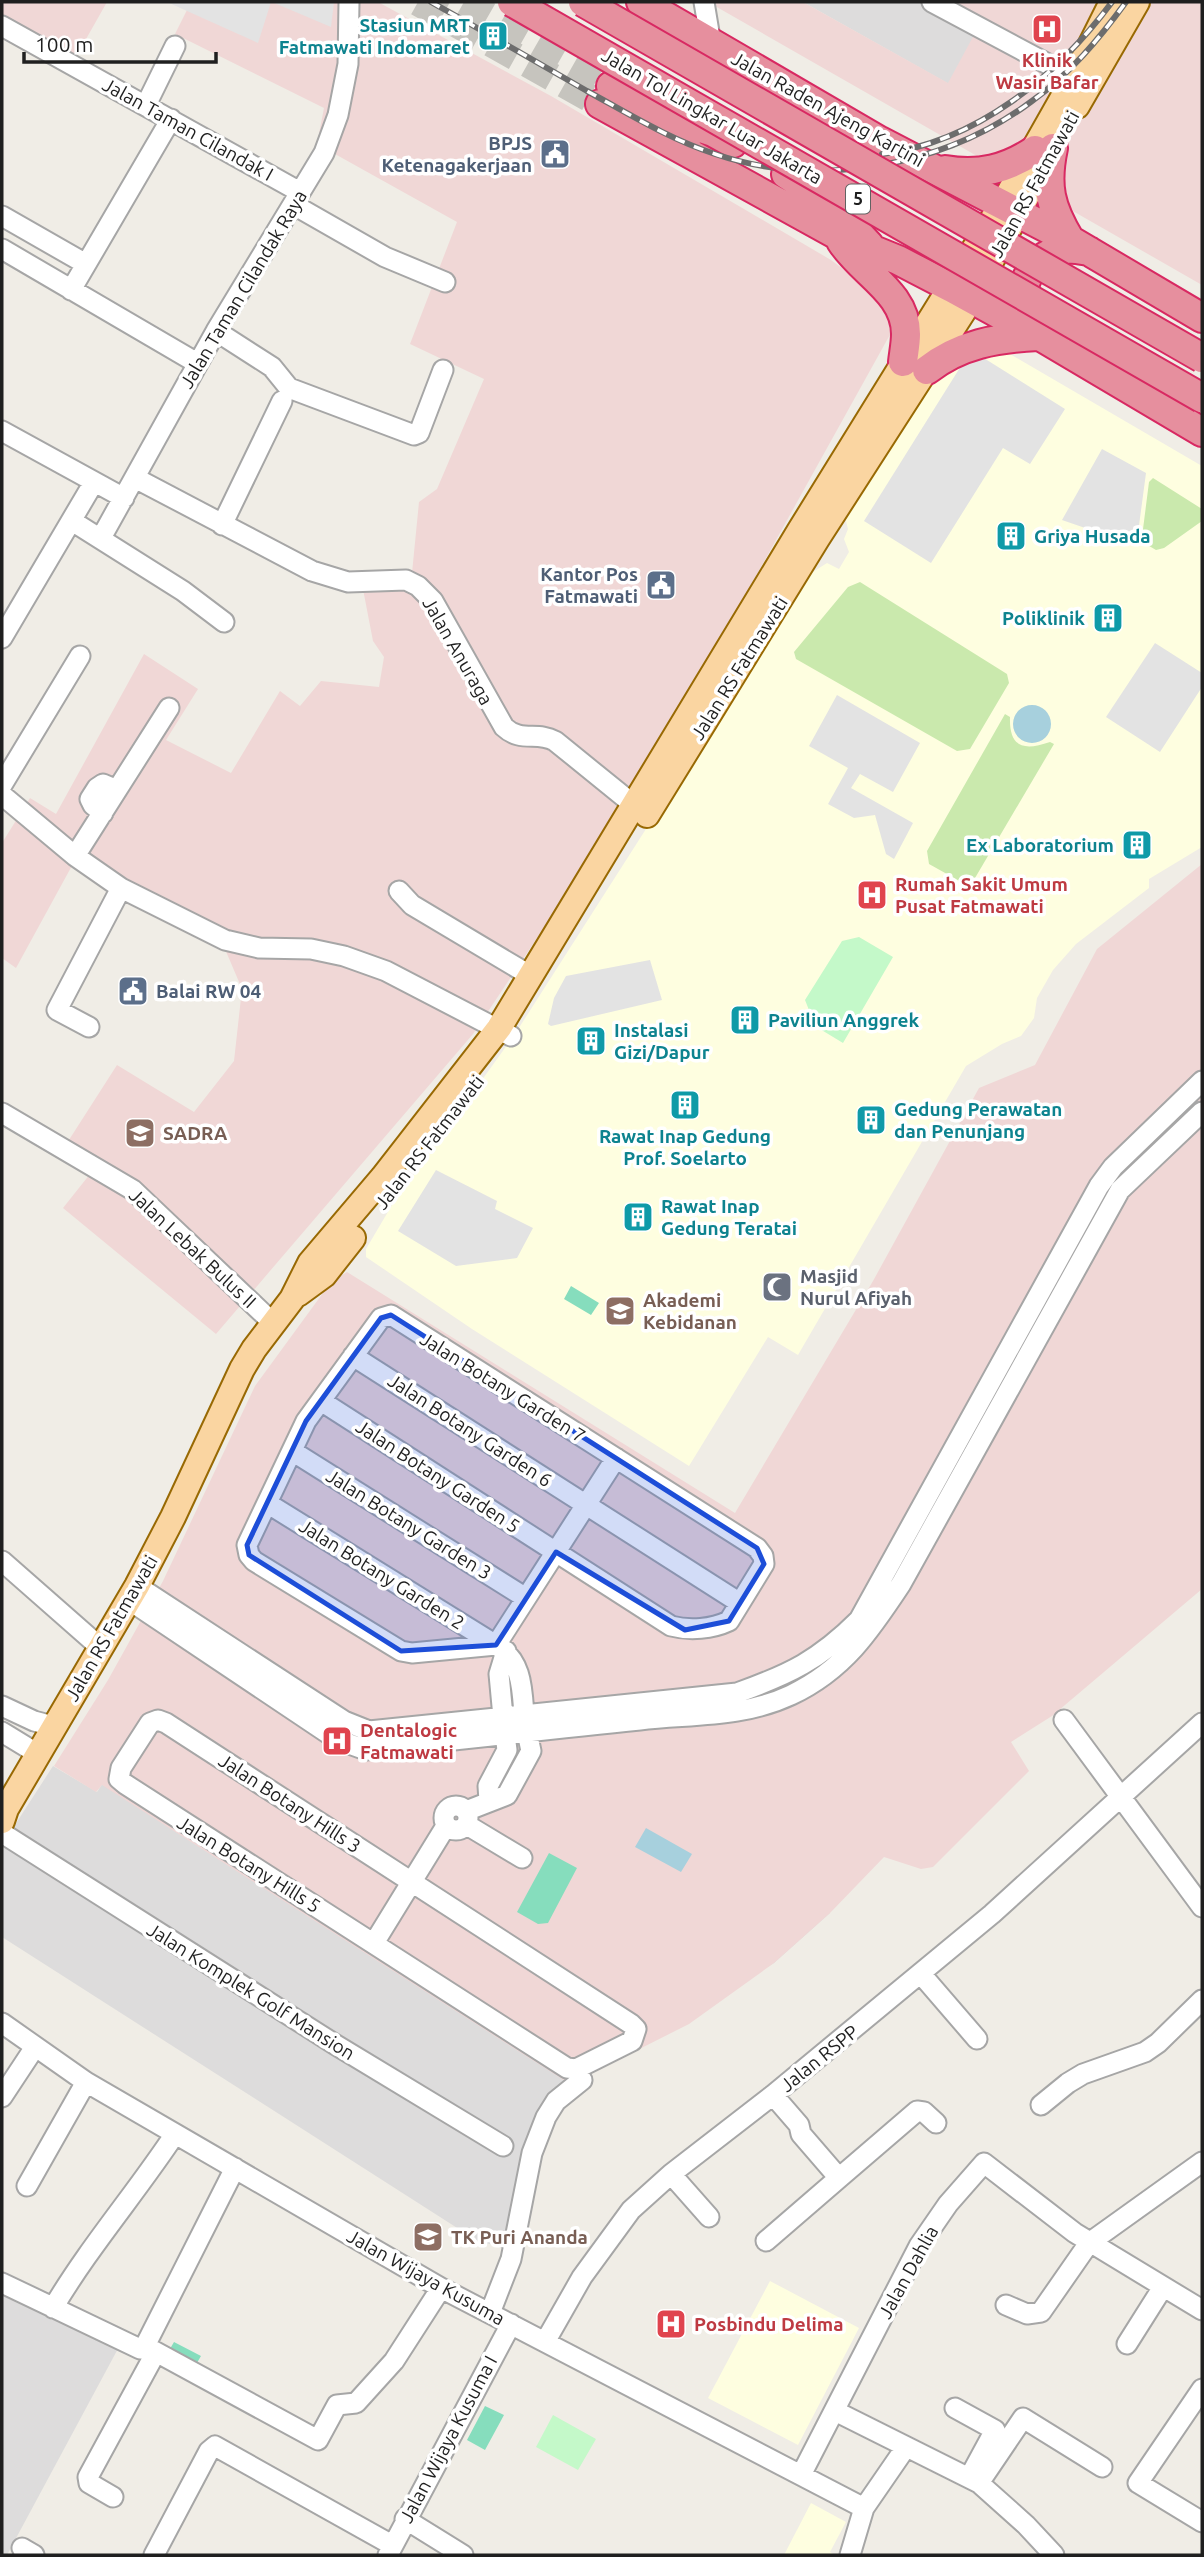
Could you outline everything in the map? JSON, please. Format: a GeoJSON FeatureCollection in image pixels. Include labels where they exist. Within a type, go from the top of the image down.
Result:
{"type":"FeatureCollection","features":[{"type":"Feature","properties":{"kind":"highway","name":"Jalan Tol Lingkar Luar Jakarta"},"geometry":{"type":"LineString","coordinates":[[512,2],[1202,398]]}},
{"type":"Feature","properties":{"kind":"highway","name":"Jalan Tol Lingkar Luar Jakarta"},"geometry":{"type":"LineString","coordinates":[[583,2],[1202,358]]}},
{"type":"Feature","properties":{"kind":"highway"},"geometry":{"type":"LineString","coordinates":[[619,2],[702,39]]}},
{"type":"Feature","properties":{"kind":"highway","name":"Jalan Raden Ajeng Kartini"},"geometry":{"type":"LineString","coordinates":[[641,2],[880,141],[1080,246],[1202,318]]}},
{"type":"Feature","properties":{"kind":"highway"},"geometry":{"type":"LineString","coordinates":[[737,59],[939,201],[947,215],[949,226],[943,247],[923,260],[887,256],[814,191],[713,132],[608,91],[672,145],[839,236],[887,256],[961,293],[1202,432]]}},
{"type":"Feature","properties":{"kind":"highway"},"geometry":{"type":"LineString","coordinates":[[668,114],[713,148],[757,189]]}},
{"type":"Feature","properties":{"kind":"highway"},"geometry":{"type":"LineString","coordinates":[[923,162],[948,171],[975,173],[999,170],[1044,149],[1050,196],[1057,219],[1080,246],[1048,254],[1032,267],[1023,286],[1023,306],[1030,325],[1042,338]]}},
{"type":"Feature","properties":{"kind":"highway"},"geometry":{"type":"LineString","coordinates":[[839,236],[857,261],[889,293],[900,309],[915,366],[967,347],[1014,337],[1042,338]]}},
{"type":"Feature","properties":{"kind":"main road","name":"Jalan RS Fatmawati"},"geometry":{"type":"LineString","coordinates":[[1044,149],[1073,78],[1112,2]]}},
{"type":"Feature","properties":{"kind":"main road","name":"Jalan RS Fatmawati"},"geometry":{"type":"LineString","coordinates":[[3,1819],[37,1754],[133,1593],[173,1517],[242,1369],[292,1299],[310,1264],[366,1210],[505,1032],[961,293],[1044,149],[1137,2]]}},
{"type":"Feature","properties":{"kind":"main road","name":"Jalan RS Fatmawati"},"geometry":{"type":"LineString","coordinates":[[505,1032],[531,976],[634,805],[731,663]]}},
{"type":"Feature","properties":{"kind":"street","name":"Jalan Taman Cilandak Raya"},"geometry":{"type":"LineString","coordinates":[[101,538],[197,363],[324,153],[338,115],[348,64],[349,2]]}},
{"type":"Feature","properties":{"kind":"street","name":"Jalan Taman Cilandak Raya"},"geometry":{"type":"LineString","coordinates":[[350,28],[360,2]]}},
{"type":"Feature","properties":{"kind":"street"},"geometry":{"type":"LineString","coordinates":[[702,39],[704,2]]}},
{"type":"Feature","properties":{"kind":"street"},"geometry":{"type":"LineString","coordinates":[[932,2],[1073,78]]}},
{"type":"Feature","properties":{"kind":"street","name":"Jalan Taman Cilandak I"},"geometry":{"type":"LineString","coordinates":[[2,26],[171,119],[385,257],[445,282]]}},
{"type":"Feature","properties":{"kind":"street"},"geometry":{"type":"LineString","coordinates":[[146,105],[175,47]]}},
{"type":"Feature","properties":{"kind":"street"},"geometry":{"type":"LineString","coordinates":[[71,290],[171,119]]}},
{"type":"Feature","properties":{"kind":"street"},"geometry":{"type":"LineString","coordinates":[[2,216],[86,264]]}},
{"type":"Feature","properties":{"kind":"street"},"geometry":{"type":"LineString","coordinates":[[2,249],[197,363]]}},
{"type":"Feature","properties":{"kind":"street"},"geometry":{"type":"LineString","coordinates":[[216,331],[250,350],[272,367],[289,388],[363,417],[417,434],[443,370]]}},
{"type":"Feature","properties":{"kind":"street"},"geometry":{"type":"LineString","coordinates":[[222,525],[282,401]]}},
{"type":"Feature","properties":{"kind":"street"},"geometry":{"type":"LineString","coordinates":[[2,432],[124,498]]}},
{"type":"Feature","properties":{"kind":"street","name":"Jalan Anuraga"},"geometry":{"type":"LineString","coordinates":[[135,478],[312,571],[348,582],[406,580],[418,586],[433,601],[503,727],[519,736],[546,736],[555,741],[634,805]]}},
{"type":"Feature","properties":{"kind":"street"},"geometry":{"type":"LineString","coordinates":[[2,638],[8,614],[72,521],[94,482]]}},
{"type":"Feature","properties":{"kind":"street"},"geometry":{"type":"LineString","coordinates":[[72,521],[183,591],[224,622]]}},
{"type":"Feature","properties":{"kind":"street"},"geometry":{"type":"LineString","coordinates":[[2,785],[80,656]]}},
{"type":"Feature","properties":{"kind":"street"},"geometry":{"type":"LineString","coordinates":[[75,856],[169,708]]}},
{"type":"Feature","properties":{"kind":"street"},"geometry":{"type":"LineString","coordinates":[[2,795],[75,856],[121,888],[225,940],[259,948],[311,949],[344,956],[386,971],[505,1032]]}},
{"type":"Feature","properties":{"kind":"street"},"geometry":{"type":"LineString","coordinates":[[89,1027],[57,1010],[121,888]]}},
{"type":"Feature","properties":{"kind":"street"},"geometry":{"type":"LineString","coordinates":[[399,891],[412,905],[531,976]]}},
{"type":"Feature","properties":{"kind":"street"},"geometry":{"type":"LineString","coordinates":[[133,1593],[338,1740],[366,1750],[526,1723],[745,1712],[792,1695],[840,1664],[866,1637],[892,1579],[1099,1186],[1113,1167],[1202,1081]]}},
{"type":"Feature","properties":{"kind":"street"},"geometry":{"type":"LineString","coordinates":[[892,1579],[1119,1190],[1202,1112]]}},
{"type":"Feature","properties":{"kind":"street","name":"Jalan Lebak Bulus II"},"geometry":{"type":"LineString","coordinates":[[2,1113],[133,1190],[273,1323]]}},
{"type":"Feature","properties":{"kind":"street","name":"Jalan Botany Garden 7"},"geometry":{"type":"LineString","coordinates":[[353,1356],[381,1318],[391,1315],[616,1458],[757,1548],[763,1556],[764,1564],[740,1603]]}},
{"type":"Feature","properties":{"kind":"street"},"geometry":{"type":"LineString","coordinates":[[353,1356],[306,1421],[247,1545],[249,1555],[401,1651],[412,1653],[501,1648]]}},
{"type":"Feature","properties":{"kind":"street","name":"Jalan Botany Garden 6"},"geometry":{"type":"LineString","coordinates":[[353,1356],[740,1603]]}},
{"type":"Feature","properties":{"kind":"street","name":"Jalan Botany Garden 5"},"geometry":{"type":"LineString","coordinates":[[321,1401],[671,1626],[685,1630],[719,1625],[729,1620],[740,1603]]}},
{"type":"Feature","properties":{"kind":"street","name":"Jalan Botany Garden 3"},"geometry":{"type":"LineString","coordinates":[[292,1451],[526,1598]]}},
{"type":"Feature","properties":{"kind":"street"},"geometry":{"type":"LineString","coordinates":[[489,1801],[488,1786],[507,1750],[499,1674],[501,1648],[526,1598],[616,1458]]}},
{"type":"Feature","properties":{"kind":"street","name":"Jalan Botany Garden 2"},"geometry":{"type":"LineString","coordinates":[[267,1503],[501,1648]]}},
{"type":"Feature","properties":{"kind":"street"},"geometry":{"type":"LineString","coordinates":[[2,1561],[102,1648]]}},
{"type":"Feature","properties":{"kind":"street"},"geometry":{"type":"LineString","coordinates":[[374,1943],[446,1826],[457,1831],[467,1818],[489,1801],[507,1795],[531,1751],[520,1672],[501,1648]]}},
{"type":"Feature","properties":{"kind":"street"},"geometry":{"type":"LineString","coordinates":[[2,1706],[34,1721],[54,1726]]}},
{"type":"Feature","properties":{"kind":"street","name":"Jalan Botany Hills 5"},"geometry":{"type":"LineString","coordinates":[[166,1723],[158,1720],[150,1723],[121,1768],[119,1779],[575,2074]]}},
{"type":"Feature","properties":{"kind":"street"},"geometry":{"type":"LineString","coordinates":[[1064,1720],[1202,1907]]}},
{"type":"Feature","properties":{"kind":"street","name":"Jalan Botany Hills 3"},"geometry":{"type":"LineString","coordinates":[[166,1723],[636,2029],[632,2041],[576,2069],[575,2074]]}},
{"type":"Feature","properties":{"kind":"street","name":"Jalan RSPP"},"geometry":{"type":"LineString","coordinates":[[545,2342],[582,2277],[618,2225],[671,2174],[769,2098],[992,1914],[1202,1723]]}},
{"type":"Feature","properties":{"kind":"street"},"geometry":{"type":"LineString","coordinates":[[2,1732],[37,1754]]}},
{"type":"Feature","properties":{"kind":"street"},"geometry":{"type":"LineString","coordinates":[[467,1818],[522,1858]]}},
{"type":"Feature","properties":{"kind":"street","name":"Jalan Komplek Golf Mansion"},"geometry":{"type":"LineString","coordinates":[[3,1819],[336,2045],[503,2146]]}},
{"type":"Feature","properties":{"kind":"street"},"geometry":{"type":"LineString","coordinates":[[921,1974],[977,2039]]}},
{"type":"Feature","properties":{"kind":"street"},"geometry":{"type":"LineString","coordinates":[[1041,2105],[1083,2074],[1145,2052],[1158,2043],[1202,2000]]}},
{"type":"Feature","properties":{"kind":"street","name":"Jalan Wijaya Kusuma"},"geometry":{"type":"LineString","coordinates":[[2,2023],[86,2081],[441,2288],[864,2508]]}},
{"type":"Feature","properties":{"kind":"street"},"geometry":{"type":"LineString","coordinates":[[2,2097],[35,2047]]}},
{"type":"Feature","properties":{"kind":"street"},"geometry":{"type":"LineString","coordinates":[[490,2313],[511,2259],[532,2153],[546,2117],[575,2074]]}},
{"type":"Feature","properties":{"kind":"street"},"geometry":{"type":"LineString","coordinates":[[27,2186],[86,2081]]}},
{"type":"Feature","properties":{"kind":"street"},"geometry":{"type":"LineString","coordinates":[[769,2098],[799,2125],[801,2134],[839,2178]]}},
{"type":"Feature","properties":{"kind":"street"},"geometry":{"type":"LineString","coordinates":[[766,2241],[917,2111],[924,2112],[936,2123]]}},
{"type":"Feature","properties":{"kind":"street"},"geometry":{"type":"LineString","coordinates":[[53,2308],[75,2270],[135,2192],[175,2134]]}},
{"type":"Feature","properties":{"kind":"street"},"geometry":{"type":"LineString","coordinates":[[1006,2305],[1027,2314],[1041,2312],[1089,2243],[1202,2162]]}},
{"type":"Feature","properties":{"kind":"street","name":"Jalan Dahlia"},"geometry":{"type":"LineString","coordinates":[[801,2475],[919,2246],[948,2204],[984,2163],[1089,2243],[1202,2310]]}},
{"type":"Feature","properties":{"kind":"street"},"geometry":{"type":"LineString","coordinates":[[113,2497],[89,2483],[88,2477],[234,2168]]}},
{"type":"Feature","properties":{"kind":"street"},"geometry":{"type":"LineString","coordinates":[[671,2174],[709,2217]]}},
{"type":"Feature","properties":{"kind":"street"},"geometry":{"type":"LineString","coordinates":[[2,2283],[140,2349],[150,2349],[317,2440],[340,2404],[356,2403],[394,2361],[441,2288]]}},
{"type":"Feature","properties":{"kind":"street"},"geometry":{"type":"LineString","coordinates":[[1127,2344],[1163,2287]]}},
{"type":"Feature","properties":{"kind":"street","name":"Jalan Wijaya Kusuma I"},"geometry":{"type":"LineString","coordinates":[[390,2550],[511,2324]]}},
{"type":"Feature","properties":{"kind":"street"},"geometry":{"type":"LineString","coordinates":[[1202,2389],[1138,2483],[1202,2522]]}},
{"type":"Feature","properties":{"kind":"street"},"geometry":{"type":"LineString","coordinates":[[955,2408],[995,2430],[974,2481]]}},
{"type":"Feature","properties":{"kind":"street"},"geometry":{"type":"LineString","coordinates":[[835,2411],[974,2481],[1026,2525],[1054,2555]]}},
{"type":"Feature","properties":{"kind":"street"},"geometry":{"type":"LineString","coordinates":[[974,2481],[1023,2418],[1102,2467]]}},
{"type":"Feature","properties":{"kind":"street"},"geometry":{"type":"LineString","coordinates":[[154,2555],[209,2451],[215,2446],[390,2550]]}},
{"type":"Feature","properties":{"kind":"street"},"geometry":{"type":"LineString","coordinates":[[850,2555],[864,2508],[906,2447]]}},
{"type":"Feature","properties":{"kind":"street"},"geometry":{"type":"LineString","coordinates":[[405,2519],[463,2555]]}},
{"type":"Feature","properties":{"kind":"highlighted area"},"geometry":{"type":"Polygon","coordinates":[[[391,1315],[757,1548],[764,1564],[729,1621],[685,1630],[556,1552],[496,1645],[401,1651],[249,1555],[247,1545],[306,1421],[381,1318],[391,1315]]]}},
{"type":"Feature","properties":{"kind":"shaded area"},"geometry":{"type":"Polygon","coordinates":[[[2,2],[107,2],[73,62],[2,21],[2,2]]]}},
{"type":"Feature","properties":{"kind":"shaded area"},"geometry":{"type":"Polygon","coordinates":[[[167,2],[271,2],[258,43],[167,2]]]}},
{"type":"Feature","properties":{"kind":"shaded area"},"geometry":{"type":"Polygon","coordinates":[[[191,2],[378,2],[551,96],[831,260],[902,313],[731,621],[593,854],[473,1034],[216,1334],[63,1208],[98,1164],[67,1143],[117,1065],[194,1112],[234,1061],[242,989],[222,942],[74,862],[16,968],[2,958],[2,843],[30,798],[56,814],[144,654],[198,689],[166,740],[231,773],[280,691],[300,706],[321,681],[379,687],[384,657],[373,641],[362,584],[412,573],[419,502],[437,489],[484,379],[410,344],[457,222],[317,144],[324,108],[175,34],[191,2]]]}},
{"type":"Feature","properties":{"kind":"shaded area"},"geometry":{"type":"Polygon","coordinates":[[[272,2],[334,2],[331,27],[272,2]]]}},
{"type":"Feature","properties":{"kind":"shaded area"},"geometry":{"type":"Polygon","coordinates":[[[708,2],[803,2],[948,83],[981,22],[948,2],[1202,2],[1202,285],[708,2]]]}},
{"type":"Feature","properties":{"kind":"shaded area"},"geometry":{"type":"Polygon","coordinates":[[[803,2],[948,2],[982,22],[949,84],[803,2]]]}},
{"type":"Feature","properties":{"kind":"shaded area","name":"Rumah Sakit Umum Pusat Fatmawati"},"geometry":{"type":"Polygon","coordinates":[[[962,326],[1202,466],[1202,847],[1149,879],[1149,888],[1076,944],[1053,970],[1037,998],[1034,1018],[1021,1036],[966,1066],[798,1355],[768,1337],[689,1466],[472,1329],[366,1257],[366,1249],[392,1205],[515,1034],[805,577],[827,563],[839,569],[849,552],[844,539],[848,529],[845,517],[962,326]]]}},
{"type":"Feature","properties":{"kind":"shaded area"},"geometry":{"type":"Polygon","coordinates":[[[971,350],[1065,409],[1030,464],[1003,448],[931,563],[864,521],[971,350]]]}},
{"type":"Feature","properties":{"kind":"shaded area"},"geometry":{"type":"Polygon","coordinates":[[[1102,449],[1146,473],[1138,533],[1120,540],[1062,520],[1102,449]]]}},
{"type":"Feature","properties":{"kind":"shaded area"},"geometry":{"type":"Polygon","coordinates":[[[1155,643],[1202,673],[1202,687],[1160,752],[1106,717],[1155,643]]]}},
{"type":"Feature","properties":{"kind":"shaded area"},"geometry":{"type":"Polygon","coordinates":[[[837,695],[920,743],[893,792],[860,774],[851,788],[913,823],[894,859],[886,854],[875,815],[854,818],[828,804],[848,768],[809,746],[837,695]]]}},
{"type":"Feature","properties":{"kind":"shaded area"},"geometry":{"type":"Polygon","coordinates":[[[1202,864],[1202,1589],[1052,1716],[1011,1742],[1029,1771],[933,1867],[921,1869],[884,1857],[830,1913],[774,1963],[689,2024],[570,2084],[102,1785],[96,1792],[54,1766],[108,1680],[163,1581],[255,1386],[331,1282],[347,1272],[735,1513],[873,1281],[979,1088],[1035,1065],[1097,949],[1202,864]]]}},
{"type":"Feature","properties":{"kind":"shaded area"},"geometry":{"type":"Polygon","coordinates":[[[650,960],[662,1000],[551,1026],[548,1024],[554,998],[566,976],[650,960]]]}},
{"type":"Feature","properties":{"kind":"shaded area"},"geometry":{"type":"Polygon","coordinates":[[[436,1170],[497,1201],[495,1209],[533,1228],[517,1258],[456,1266],[398,1231],[436,1170]]]}},
{"type":"Feature","properties":{"kind":"shaded area"},"geometry":{"type":"Polygon","coordinates":[[[164,1689],[830,1913],[774,1963],[570,2085],[537,2140],[503,2248],[476,2240],[2,1937],[2,1845],[53,1766],[97,1792],[164,1689]]]}},
{"type":"Feature","properties":{"kind":"shaded area"},"geometry":{"type":"Polygon","coordinates":[[[770,2281],[859,2328],[798,2445],[708,2398],[770,2281]]]}},
{"type":"Feature","properties":{"kind":"shaded area"},"geometry":{"type":"Polygon","coordinates":[[[2,2289],[120,2345],[7,2555],[2,2555],[2,2289]]]}},
{"type":"Feature","properties":{"kind":"shaded area"},"geometry":{"type":"Polygon","coordinates":[[[811,2503],[846,2522],[830,2552],[835,2555],[784,2555],[811,2503]]]}},
{"type":"Feature","properties":{"kind":"green space"},"geometry":{"type":"Polygon","coordinates":[[[1153,478],[1202,509],[1202,521],[1164,548],[1156,550],[1144,543],[1142,537],[1149,482],[1153,478]]]}},
{"type":"Feature","properties":{"kind":"green space"},"geometry":{"type":"Polygon","coordinates":[[[860,582],[1007,674],[1009,683],[970,749],[957,751],[796,659],[794,652],[848,587],[860,582]]]}},
{"type":"Feature","properties":{"kind":"green space"},"geometry":{"type":"Polygon","coordinates":[[[1005,714],[1010,717],[1015,741],[1026,746],[1050,742],[1054,744],[975,878],[963,883],[929,864],[927,851],[1005,714]]]}},
{"type":"Feature","properties":{"kind":"green space"},"geometry":{"type":"Polygon","coordinates":[[[859,937],[893,957],[843,1043],[810,1023],[811,1015],[805,1000],[842,941],[859,937]]]}},
{"type":"Feature","properties":{"kind":"green space"},"geometry":{"type":"Polygon","coordinates":[[[571,1286],[599,1303],[591,1315],[564,1299],[571,1286]]]}},
{"type":"Feature","properties":{"kind":"green space"},"geometry":{"type":"Polygon","coordinates":[[[549,1853],[577,1868],[548,1923],[538,1924],[517,1912],[549,1853]]]}},
{"type":"Feature","properties":{"kind":"green space"},"geometry":{"type":"Polygon","coordinates":[[[174,2342],[201,2356],[194,2368],[167,2354],[174,2342]]]}},
{"type":"Feature","properties":{"kind":"green space"},"geometry":{"type":"Polygon","coordinates":[[[485,2406],[504,2415],[485,2450],[467,2440],[485,2406]]]}},
{"type":"Feature","properties":{"kind":"green space"},"geometry":{"type":"Polygon","coordinates":[[[553,2415],[596,2439],[578,2470],[536,2447],[553,2415]]]}},
{"type":"Feature","properties":{"kind":"water"},"geometry":{"type":"Polygon","coordinates":[[[1032,705],[1045,711],[1051,724],[1045,737],[1032,743],[1019,737],[1013,724],[1019,711],[1032,705]]]}},
{"type":"Feature","properties":{"kind":"water"},"geometry":{"type":"Polygon","coordinates":[[[646,1828],[692,1854],[681,1872],[635,1847],[646,1828]]]}},
{"type":"Feature","properties":{"kind":"tunnel"},"geometry":{"type":"LineString","coordinates":[[418,2],[600,104]]}},
{"type":"Feature","properties":{"kind":"tunnel"},"geometry":{"type":"LineString","coordinates":[[464,2],[611,86]]}},
{"type":"Feature","properties":{"kind":"railway"},"geometry":{"type":"LineString","coordinates":[[431,2],[665,134],[715,154],[796,170],[838,170],[880,165],[920,156],[960,142],[997,124],[1032,101],[1071,68],[1126,2]]}},
{"type":"Feature","properties":{"kind":"railway"},"geometry":{"type":"LineString","coordinates":[[882,154],[917,147],[950,136],[1012,101],[1066,55],[1112,2]]}},
{"type":"Feature","properties":{"kind":"place","name":"Klinik Wasir Bafar"},"geometry":{"type":"Point","coordinates":[1047,29]}},
{"type":"Feature","properties":{"kind":"place","name":"Stasiun MRT Fatmawati Indomaret"},"geometry":{"type":"Point","coordinates":[493,36]}},
{"type":"Feature","properties":{"kind":"place","name":"BPJS Ketenagakerjaan"},"geometry":{"type":"Point","coordinates":[555,154]}},
{"type":"Feature","properties":{"kind":"place","name":"Griya Husada"},"geometry":{"type":"Point","coordinates":[1011,536]}},
{"type":"Feature","properties":{"kind":"place","name":"Kantor Pos Fatmawati"},"geometry":{"type":"Point","coordinates":[661,585]}},
{"type":"Feature","properties":{"kind":"place","name":"Poliklinik"},"geometry":{"type":"Point","coordinates":[1108,618]}},
{"type":"Feature","properties":{"kind":"place","name":"Ex Laboratorium"},"geometry":{"type":"Point","coordinates":[1137,845]}},
{"type":"Feature","properties":{"kind":"place","name":"Rumah Sakit Umum Pusat Fatmawati"},"geometry":{"type":"Point","coordinates":[872,895]}},
{"type":"Feature","properties":{"kind":"place","name":"Balai RW 04"},"geometry":{"type":"Point","coordinates":[133,991]}},
{"type":"Feature","properties":{"kind":"place","name":"Paviliun Anggrek"},"geometry":{"type":"Point","coordinates":[745,1020]}},
{"type":"Feature","properties":{"kind":"place","name":"Instalasi Gizi/Dapur"},"geometry":{"type":"Point","coordinates":[591,1041]}},
{"type":"Feature","properties":{"kind":"place","name":"Rawat Inap Gedung Prof. Soelarto"},"geometry":{"type":"Point","coordinates":[685,1105]}},
{"type":"Feature","properties":{"kind":"place","name":"Gedung Perawatan dan Penunjang"},"geometry":{"type":"Point","coordinates":[871,1120]}},
{"type":"Feature","properties":{"kind":"place","name":"SADRA"},"geometry":{"type":"Point","coordinates":[140,1133]}},
{"type":"Feature","properties":{"kind":"place","name":"Rawat Inap Gedung Teratai"},"geometry":{"type":"Point","coordinates":[638,1217]}},
{"type":"Feature","properties":{"kind":"place","name":"Masjid Nurul Afiyah"},"geometry":{"type":"Point","coordinates":[777,1287]}},
{"type":"Feature","properties":{"kind":"place","name":"Akademi Kebidanan"},"geometry":{"type":"Point","coordinates":[620,1311]}},
{"type":"Feature","properties":{"kind":"place","name":"Dentalogic Fatmawati"},"geometry":{"type":"Point","coordinates":[337,1741]}},
{"type":"Feature","properties":{"kind":"place","name":"TK Puri Ananda"},"geometry":{"type":"Point","coordinates":[428,2237]}},
{"type":"Feature","properties":{"kind":"place","name":"Posbindu Delima"},"geometry":{"type":"Point","coordinates":[671,2324]}}]}
